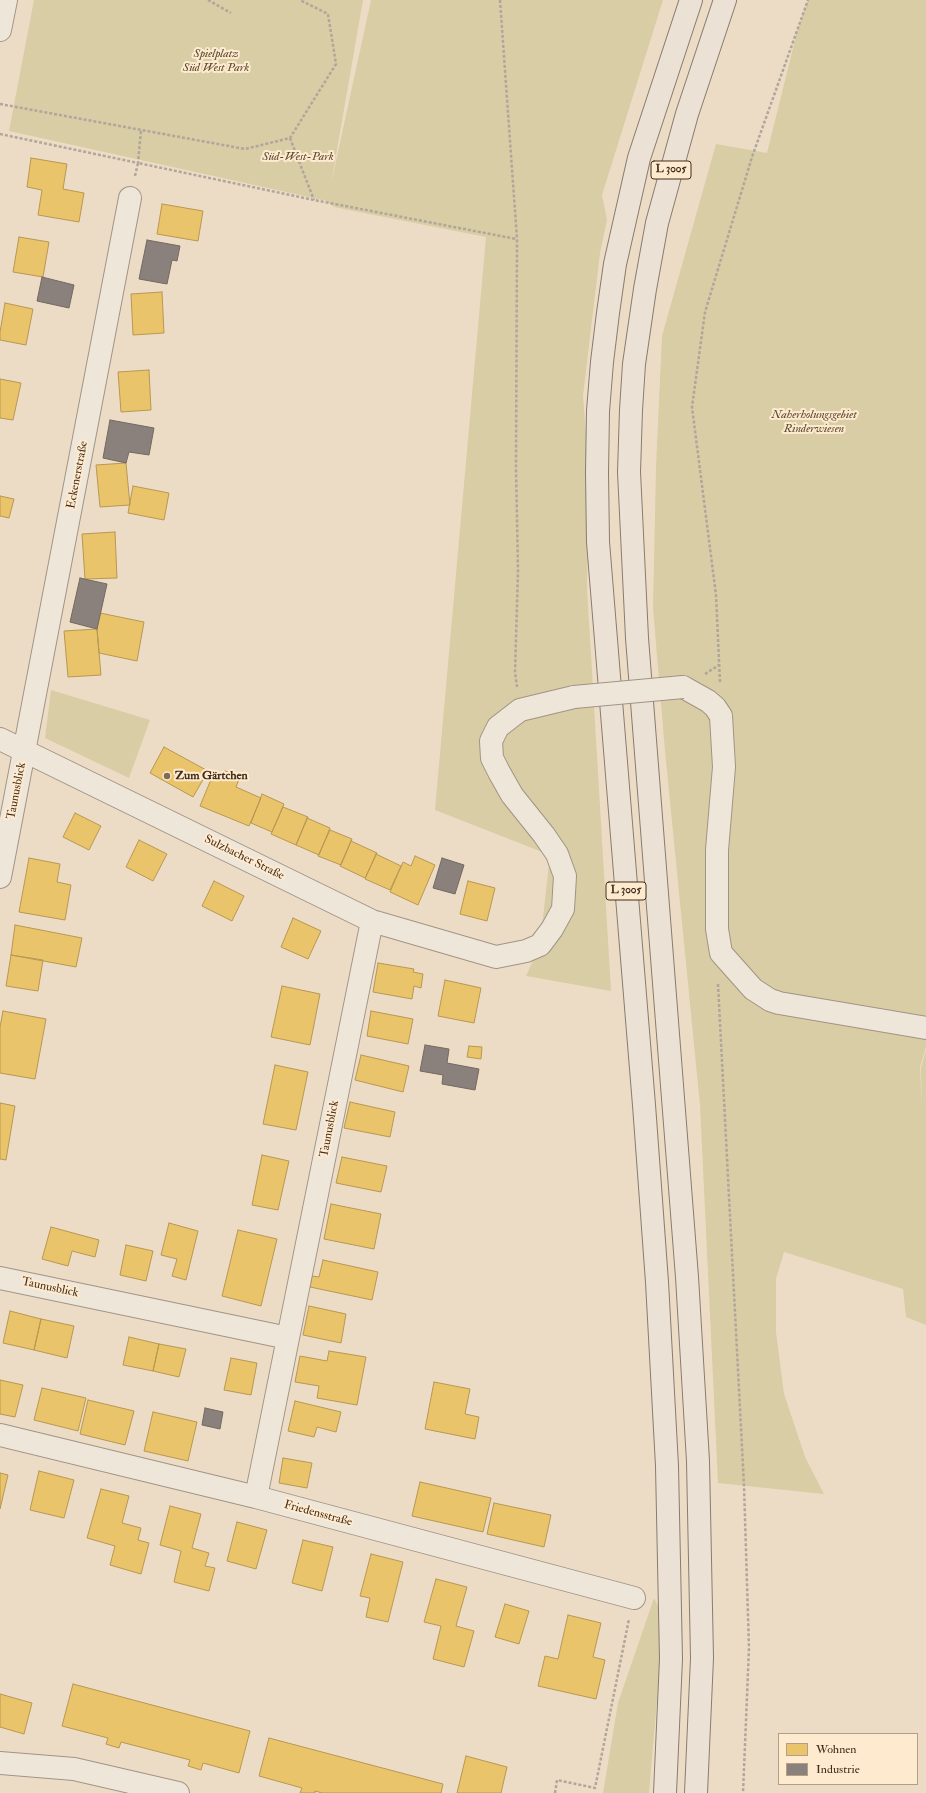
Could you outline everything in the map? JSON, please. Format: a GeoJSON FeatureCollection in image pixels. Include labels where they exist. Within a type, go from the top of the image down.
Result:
{"type":"FeatureCollection","features":[{"type":"Feature","properties":{"kind":"highway","name":"L 3005"},"geometry":{"type":"LineString","coordinates":[[696,1793],[702,1658],[698,1461],[686,1261],[637,638],[629,472],[630,410],[635,357],[657,223],[687,114],[725,0]]}},
{"type":"Feature","properties":{"kind":"highway","name":"L 3005"},"geometry":{"type":"LineString","coordinates":[[665,1793],[671,1659],[667,1466],[657,1282],[645,1120],[598,542],[597,474],[598,411],[602,362],[615,264],[639,158],[688,4]]}},
{"type":"Feature","properties":{"kind":"street"},"geometry":{"type":"LineString","coordinates":[[0,30],[6,0]]}},
{"type":"Feature","properties":{"kind":"street","name":"Eckenerstraße"},"geometry":{"type":"LineString","coordinates":[[25,751],[130,198]]}},
{"type":"Feature","properties":{"kind":"street"},"geometry":{"type":"LineString","coordinates":[[520,710],[574,697],[683,687],[708,701],[715,707],[721,716],[724,767],[717,850],[718,929],[721,953],[753,989],[770,1000],[779,1003],[926,1028]]}},
{"type":"Feature","properties":{"kind":"street","name":"Sulzbacher Straße"},"geometry":{"type":"LineString","coordinates":[[0,739],[372,921],[496,957],[526,951],[540,945],[552,929],[563,909],[565,892],[564,876],[557,854],[512,795],[492,758],[491,741],[498,727],[520,710]]}},
{"type":"Feature","properties":{"kind":"street","name":"Taunusblick"},"geometry":{"type":"LineString","coordinates":[[0,877],[25,751]]}},
{"type":"Feature","properties":{"kind":"street","name":"Taunusblick"},"geometry":{"type":"LineString","coordinates":[[256,1497],[372,921]]}},
{"type":"Feature","properties":{"kind":"street","name":"Taunusblick"},"geometry":{"type":"LineString","coordinates":[[0,1278],[288,1338]]}},
{"type":"Feature","properties":{"kind":"street","name":"Friedensstraße"},"geometry":{"type":"LineString","coordinates":[[0,1435],[256,1497],[634,1598]]}},
{"type":"Feature","properties":{"kind":"street"},"geometry":{"type":"LineString","coordinates":[[0,1763],[74,1769],[178,1793]]}},
{"type":"Feature","properties":{"kind":"path"},"geometry":{"type":"LineString","coordinates":[[208,0],[231,13]]}},
{"type":"Feature","properties":{"kind":"path"},"geometry":{"type":"LineString","coordinates":[[0,104],[245,149],[290,138],[336,64],[328,14],[300,0]]}},
{"type":"Feature","properties":{"kind":"path"},"geometry":{"type":"LineString","coordinates":[[500,0],[517,239],[516,467],[518,571],[515,672],[520,710]]}},
{"type":"Feature","properties":{"kind":"path"},"geometry":{"type":"LineString","coordinates":[[720,665],[716,595],[692,407],[705,312],[752,157],[808,0]]}},
{"type":"Feature","properties":{"kind":"path"},"geometry":{"type":"LineString","coordinates":[[130,198],[138,163],[141,130]]}},
{"type":"Feature","properties":{"kind":"path"},"geometry":{"type":"LineString","coordinates":[[0,134],[314,200],[517,239]]}},
{"type":"Feature","properties":{"kind":"path"},"geometry":{"type":"LineString","coordinates":[[290,138],[314,200]]}},
{"type":"Feature","properties":{"kind":"path"},"geometry":{"type":"LineString","coordinates":[[721,953],[718,990],[744,1486],[749,1648],[743,1793]]}},
{"type":"Feature","properties":{"kind":"path"},"geometry":{"type":"LineString","coordinates":[[555,1793],[557,1780],[595,1788],[634,1598]]}},
{"type":"Feature","properties":{"kind":"green space"},"geometry":{"type":"Polygon","coordinates":[[[34,0],[363,0],[331,184],[371,0],[663,0],[602,195],[607,220],[600,253],[583,396],[589,472],[587,588],[611,991],[526,976],[540,945],[550,855],[435,810],[486,237],[334,207],[327,201],[9,131],[34,0]]]}},
{"type":"Feature","properties":{"kind":"green space","name":"Naherholungsgebiet Rinderwiesen"},"geometry":{"type":"Polygon","coordinates":[[[808,0],[926,0],[926,1047],[920,1067],[922,1107],[921,1068],[926,1050],[926,1325],[906,1317],[903,1289],[784,1252],[776,1279],[776,1332],[784,1394],[805,1457],[824,1494],[718,1483],[700,1105],[665,751],[653,608],[656,467],[662,336],[716,144],[767,153],[797,32],[808,0]]]}},
{"type":"Feature","properties":{"kind":"green space"},"geometry":{"type":"Polygon","coordinates":[[[51,690],[150,720],[129,778],[45,738],[51,690]]]}},
{"type":"Feature","properties":{"kind":"green space"},"geometry":{"type":"Polygon","coordinates":[[[654,1598],[664,1618],[649,1793],[603,1793],[618,1703],[654,1598]]]}},
{"type":"Feature","properties":{"kind":"building: Wohnen"},"geometry":{"type":"Polygon","coordinates":[[[31,158],[67,164],[63,189],[84,193],[79,222],[38,215],[42,190],[27,187],[31,158]]]}},
{"type":"Feature","properties":{"kind":"building: Wohnen"},"geometry":{"type":"Polygon","coordinates":[[[162,204],[203,211],[198,241],[157,234],[162,204]]]}},
{"type":"Feature","properties":{"kind":"building: Wohnen"},"geometry":{"type":"Polygon","coordinates":[[[19,237],[49,242],[43,277],[13,272],[19,237]]]}},
{"type":"Feature","properties":{"kind":"building: Wohnen"},"geometry":{"type":"Polygon","coordinates":[[[162,292],[164,333],[133,335],[131,294],[162,292]]]}},
{"type":"Feature","properties":{"kind":"building: Wohnen"},"geometry":{"type":"Polygon","coordinates":[[[5,303],[33,309],[26,345],[0,340],[5,303]]]}},
{"type":"Feature","properties":{"kind":"building: Wohnen"},"geometry":{"type":"Polygon","coordinates":[[[149,370],[151,410],[121,412],[118,372],[149,370]]]}},
{"type":"Feature","properties":{"kind":"building: Wohnen"},"geometry":{"type":"Polygon","coordinates":[[[0,379],[21,383],[13,420],[0,418],[0,379]]]}},
{"type":"Feature","properties":{"kind":"building: Wohnen"},"geometry":{"type":"Polygon","coordinates":[[[126,463],[130,505],[100,507],[96,465],[126,463]]]}},
{"type":"Feature","properties":{"kind":"building: Wohnen"},"geometry":{"type":"Polygon","coordinates":[[[133,486],[169,493],[164,520],[128,513],[133,486]]]}},
{"type":"Feature","properties":{"kind":"building: Wohnen"},"geometry":{"type":"Polygon","coordinates":[[[0,496],[14,499],[9,518],[0,516],[0,496]]]}},
{"type":"Feature","properties":{"kind":"building: Wohnen"},"geometry":{"type":"Polygon","coordinates":[[[115,532],[117,578],[85,579],[82,534],[115,532]]]}},
{"type":"Feature","properties":{"kind":"building: Wohnen"},"geometry":{"type":"Polygon","coordinates":[[[100,613],[144,622],[137,661],[99,653],[97,629],[100,613]]]}},
{"type":"Feature","properties":{"kind":"building: Wohnen"},"geometry":{"type":"Polygon","coordinates":[[[97,629],[101,675],[68,677],[64,631],[97,629]]]}},
{"type":"Feature","properties":{"kind":"building: Wohnen"},"geometry":{"type":"Polygon","coordinates":[[[164,747],[208,771],[193,797],[150,773],[164,747]]]}},
{"type":"Feature","properties":{"kind":"building: Wohnen"},"geometry":{"type":"Polygon","coordinates":[[[225,771],[240,777],[236,787],[261,798],[249,826],[200,806],[212,777],[221,781],[225,771]]]}},
{"type":"Feature","properties":{"kind":"building: Wohnen"},"geometry":{"type":"Polygon","coordinates":[[[262,794],[284,804],[272,832],[251,823],[262,794]]]}},
{"type":"Feature","properties":{"kind":"building: Wohnen"},"geometry":{"type":"Polygon","coordinates":[[[283,807],[308,817],[296,845],[271,834],[283,807]]]}},
{"type":"Feature","properties":{"kind":"building: Wohnen"},"geometry":{"type":"Polygon","coordinates":[[[75,813],[101,826],[89,850],[63,837],[75,813]]]}},
{"type":"Feature","properties":{"kind":"building: Wohnen"},"geometry":{"type":"Polygon","coordinates":[[[307,818],[330,828],[319,855],[296,845],[307,818]]]}},
{"type":"Feature","properties":{"kind":"building: Wohnen"},"geometry":{"type":"Polygon","coordinates":[[[330,830],[352,839],[341,865],[318,856],[330,830]]]}},
{"type":"Feature","properties":{"kind":"building: Wohnen"},"geometry":{"type":"Polygon","coordinates":[[[139,840],[167,854],[153,881],[126,867],[139,840]]]}},
{"type":"Feature","properties":{"kind":"building: Wohnen"},"geometry":{"type":"Polygon","coordinates":[[[351,841],[377,853],[365,878],[340,866],[351,841]]]}},
{"type":"Feature","properties":{"kind":"building: Wohnen"},"geometry":{"type":"Polygon","coordinates":[[[376,854],[401,866],[390,890],[365,879],[376,854]]]}},
{"type":"Feature","properties":{"kind":"building: Wohnen"},"geometry":{"type":"Polygon","coordinates":[[[415,856],[435,865],[418,905],[390,892],[403,862],[411,866],[415,856]]]}},
{"type":"Feature","properties":{"kind":"building: Wohnen"},"geometry":{"type":"Polygon","coordinates":[[[29,858],[60,864],[57,882],[71,885],[65,920],[19,912],[29,858]]]}},
{"type":"Feature","properties":{"kind":"building: Wohnen"},"geometry":{"type":"Polygon","coordinates":[[[214,881],[244,896],[232,921],[202,906],[214,881]]]}},
{"type":"Feature","properties":{"kind":"building: Wohnen"},"geometry":{"type":"Polygon","coordinates":[[[468,881],[495,888],[487,921],[460,914],[468,881]]]}},
{"type":"Feature","properties":{"kind":"building: Wohnen"},"geometry":{"type":"Polygon","coordinates":[[[293,918],[321,931],[308,959],[281,947],[293,918]]]}},
{"type":"Feature","properties":{"kind":"building: Wohnen"},"geometry":{"type":"Polygon","coordinates":[[[15,925],[82,938],[76,967],[11,955],[15,925]]]}},
{"type":"Feature","properties":{"kind":"building: Wohnen"},"geometry":{"type":"Polygon","coordinates":[[[11,955],[43,960],[38,991],[6,986],[11,955]]]}},
{"type":"Feature","properties":{"kind":"building: Wohnen"},"geometry":{"type":"Polygon","coordinates":[[[378,963],[414,969],[413,972],[423,974],[421,988],[414,986],[412,999],[373,992],[378,963]]]}},
{"type":"Feature","properties":{"kind":"building: Wohnen"},"geometry":{"type":"Polygon","coordinates":[[[445,980],[481,988],[474,1023],[438,1016],[445,980]]]}},
{"type":"Feature","properties":{"kind":"building: Wohnen"},"geometry":{"type":"Polygon","coordinates":[[[282,986],[320,994],[310,1045],[271,1037],[282,986]]]}},
{"type":"Feature","properties":{"kind":"building: Wohnen"},"geometry":{"type":"Polygon","coordinates":[[[3,1011],[46,1019],[35,1079],[0,1073],[0,1027],[3,1011]]]}},
{"type":"Feature","properties":{"kind":"building: Wohnen"},"geometry":{"type":"Polygon","coordinates":[[[371,1011],[413,1019],[408,1044],[367,1036],[371,1011]]]}},
{"type":"Feature","properties":{"kind":"building: Wohnen"},"geometry":{"type":"Polygon","coordinates":[[[469,1046],[482,1047],[481,1059],[467,1057],[469,1046]]]}},
{"type":"Feature","properties":{"kind":"building: Wohnen"},"geometry":{"type":"Polygon","coordinates":[[[361,1055],[409,1066],[403,1092],[355,1080],[361,1055]]]}},
{"type":"Feature","properties":{"kind":"building: Wohnen"},"geometry":{"type":"Polygon","coordinates":[[[275,1065],[308,1072],[296,1130],[263,1124],[275,1065]]]}},
{"type":"Feature","properties":{"kind":"building: Wohnen"},"geometry":{"type":"Polygon","coordinates":[[[350,1102],[395,1112],[390,1137],[344,1128],[350,1102]]]}},
{"type":"Feature","properties":{"kind":"building: Wohnen"},"geometry":{"type":"Polygon","coordinates":[[[0,1103],[15,1106],[6,1160],[0,1159],[0,1103]]]}},
{"type":"Feature","properties":{"kind":"building: Wohnen"},"geometry":{"type":"Polygon","coordinates":[[[262,1155],[289,1161],[278,1210],[252,1205],[262,1155]]]}},
{"type":"Feature","properties":{"kind":"building: Wohnen"},"geometry":{"type":"Polygon","coordinates":[[[342,1157],[387,1166],[381,1192],[336,1183],[342,1157]]]}},
{"type":"Feature","properties":{"kind":"building: Wohnen"},"geometry":{"type":"Polygon","coordinates":[[[331,1204],[381,1214],[374,1249],[324,1239],[331,1204]]]}},
{"type":"Feature","properties":{"kind":"building: Wohnen"},"geometry":{"type":"Polygon","coordinates":[[[169,1223],[198,1231],[186,1280],[172,1276],[177,1259],[161,1255],[169,1223]]]}},
{"type":"Feature","properties":{"kind":"building: Wohnen"},"geometry":{"type":"Polygon","coordinates":[[[51,1227],[99,1240],[95,1257],[72,1251],[68,1266],[42,1259],[51,1227]]]}},
{"type":"Feature","properties":{"kind":"building: Wohnen"},"geometry":{"type":"Polygon","coordinates":[[[238,1230],[277,1239],[261,1306],[222,1296],[238,1230]]]}},
{"type":"Feature","properties":{"kind":"building: Wohnen"},"geometry":{"type":"Polygon","coordinates":[[[126,1245],[153,1251],[146,1281],[120,1275],[126,1245]]]}},
{"type":"Feature","properties":{"kind":"building: Wohnen"},"geometry":{"type":"Polygon","coordinates":[[[323,1260],[378,1272],[372,1300],[310,1287],[312,1276],[319,1277],[323,1260]]]}},
{"type":"Feature","properties":{"kind":"building: Wohnen"},"geometry":{"type":"Polygon","coordinates":[[[309,1306],[346,1314],[341,1343],[303,1335],[309,1306]]]}},
{"type":"Feature","properties":{"kind":"building: Wohnen"},"geometry":{"type":"Polygon","coordinates":[[[10,1311],[41,1319],[34,1350],[3,1343],[10,1311]]]}},
{"type":"Feature","properties":{"kind":"building: Wohnen"},"geometry":{"type":"Polygon","coordinates":[[[41,1319],[74,1326],[67,1358],[34,1350],[41,1319]]]}},
{"type":"Feature","properties":{"kind":"building: Wohnen"},"geometry":{"type":"Polygon","coordinates":[[[129,1337],[159,1344],[153,1371],[123,1365],[129,1337]]]}},
{"type":"Feature","properties":{"kind":"building: Wohnen"},"geometry":{"type":"Polygon","coordinates":[[[159,1344],[186,1349],[179,1377],[153,1371],[159,1344]]]}},
{"type":"Feature","properties":{"kind":"building: Wohnen"},"geometry":{"type":"Polygon","coordinates":[[[329,1351],[366,1357],[357,1405],[317,1398],[319,1386],[295,1382],[300,1356],[327,1361],[329,1351]]]}},
{"type":"Feature","properties":{"kind":"building: Wohnen"},"geometry":{"type":"Polygon","coordinates":[[[231,1358],[257,1363],[251,1395],[224,1390],[231,1358]]]}},
{"type":"Feature","properties":{"kind":"building: Wohnen"},"geometry":{"type":"Polygon","coordinates":[[[0,1380],[23,1385],[15,1417],[0,1414],[0,1380]]]}},
{"type":"Feature","properties":{"kind":"building: Wohnen"},"geometry":{"type":"Polygon","coordinates":[[[434,1382],[470,1389],[465,1414],[479,1417],[475,1439],[425,1429],[434,1382]]]}},
{"type":"Feature","properties":{"kind":"building: Wohnen"},"geometry":{"type":"Polygon","coordinates":[[[42,1388],[86,1398],[78,1431],[34,1420],[42,1388]]]}},
{"type":"Feature","properties":{"kind":"building: Wohnen"},"geometry":{"type":"Polygon","coordinates":[[[88,1400],[134,1411],[125,1445],[80,1434],[88,1400]]]}},
{"type":"Feature","properties":{"kind":"building: Wohnen"},"geometry":{"type":"Polygon","coordinates":[[[295,1401],[341,1412],[336,1432],[317,1427],[314,1437],[288,1431],[295,1401]]]}},
{"type":"Feature","properties":{"kind":"building: Wohnen"},"geometry":{"type":"Polygon","coordinates":[[[153,1412],[197,1422],[188,1461],[144,1451],[153,1412]]]}},
{"type":"Feature","properties":{"kind":"building: Wohnen"},"geometry":{"type":"Polygon","coordinates":[[[283,1458],[312,1463],[307,1488],[279,1483],[283,1458]]]}},
{"type":"Feature","properties":{"kind":"building: Wohnen"},"geometry":{"type":"Polygon","coordinates":[[[39,1471],[74,1480],[64,1518],[30,1510],[39,1471]]]}},
{"type":"Feature","properties":{"kind":"building: Wohnen"},"geometry":{"type":"Polygon","coordinates":[[[0,1473],[8,1475],[0,1509],[0,1473]]]}},
{"type":"Feature","properties":{"kind":"building: Wohnen"},"geometry":{"type":"Polygon","coordinates":[[[420,1482],[491,1498],[483,1532],[412,1516],[420,1482]]]}},
{"type":"Feature","properties":{"kind":"building: Wohnen"},"geometry":{"type":"Polygon","coordinates":[[[101,1489],[129,1496],[122,1523],[141,1528],[138,1540],[149,1543],[141,1574],[110,1565],[115,1546],[87,1538],[101,1489]]]}},
{"type":"Feature","properties":{"kind":"building: Wohnen"},"geometry":{"type":"Polygon","coordinates":[[[494,1503],[551,1515],[544,1547],[487,1534],[494,1503]]]}},
{"type":"Feature","properties":{"kind":"building: Wohnen"},"geometry":{"type":"Polygon","coordinates":[[[170,1506],[201,1514],[192,1548],[209,1553],[205,1566],[215,1568],[209,1591],[174,1582],[181,1551],[160,1545],[170,1506]]]}},
{"type":"Feature","properties":{"kind":"building: Wohnen"},"geometry":{"type":"Polygon","coordinates":[[[237,1522],[267,1530],[256,1569],[227,1561],[237,1522]]]}},
{"type":"Feature","properties":{"kind":"building: Wohnen"},"geometry":{"type":"Polygon","coordinates":[[[303,1540],[333,1547],[322,1591],[292,1583],[303,1540]]]}},
{"type":"Feature","properties":{"kind":"building: Wohnen"},"geometry":{"type":"Polygon","coordinates":[[[371,1554],[403,1562],[388,1622],[366,1617],[370,1598],[360,1596],[371,1554]]]}},
{"type":"Feature","properties":{"kind":"building: Wohnen"},"geometry":{"type":"Polygon","coordinates":[[[436,1579],[467,1587],[456,1626],[474,1631],[464,1667],[433,1659],[441,1626],[424,1622],[436,1579]]]}},
{"type":"Feature","properties":{"kind":"building: Wohnen"},"geometry":{"type":"Polygon","coordinates":[[[505,1604],[529,1611],[519,1644],[495,1637],[505,1604]]]}},
{"type":"Feature","properties":{"kind":"building: Wohnen"},"geometry":{"type":"Polygon","coordinates":[[[568,1615],[601,1623],[593,1657],[605,1660],[596,1699],[538,1686],[545,1656],[558,1659],[568,1615]]]}},
{"type":"Feature","properties":{"kind":"building: Wohnen"},"geometry":{"type":"Polygon","coordinates":[[[73,1684],[250,1731],[239,1773],[203,1763],[201,1770],[188,1766],[190,1760],[121,1742],[119,1748],[106,1744],[108,1738],[62,1726],[73,1684]]]}},
{"type":"Feature","properties":{"kind":"building: Wohnen"},"geometry":{"type":"Polygon","coordinates":[[[0,1694],[32,1703],[24,1734],[0,1727],[0,1694]]]}},
{"type":"Feature","properties":{"kind":"building: Wohnen"},"geometry":{"type":"Polygon","coordinates":[[[269,1738],[443,1784],[441,1793],[322,1793],[315,1791],[315,1793],[300,1793],[302,1788],[259,1776],[269,1738]]]}},
{"type":"Feature","properties":{"kind":"building: Wohnen"},"geometry":{"type":"Polygon","coordinates":[[[466,1756],[507,1767],[501,1793],[457,1793],[466,1756]]]}},
{"type":"Feature","properties":{"kind":"building: Industrie"},"geometry":{"type":"Polygon","coordinates":[[[147,240],[180,246],[177,261],[172,260],[167,284],[139,279],[147,240]]]}},
{"type":"Feature","properties":{"kind":"building: Industrie"},"geometry":{"type":"Polygon","coordinates":[[[42,277],[74,285],[69,308],[37,301],[42,277]]]}},
{"type":"Feature","properties":{"kind":"building: Industrie"},"geometry":{"type":"Polygon","coordinates":[[[110,420],[154,428],[149,455],[129,452],[126,463],[103,458],[110,420]]]}},
{"type":"Feature","properties":{"kind":"building: Industrie"},"geometry":{"type":"Polygon","coordinates":[[[80,578],[107,584],[97,629],[70,622],[80,578]]]}},
{"type":"Feature","properties":{"kind":"building: Industrie"},"geometry":{"type":"Polygon","coordinates":[[[442,858],[464,865],[455,894],[433,888],[442,858]]]}},
{"type":"Feature","properties":{"kind":"building: Industrie"},"geometry":{"type":"Polygon","coordinates":[[[425,1045],[449,1049],[447,1063],[479,1069],[475,1090],[442,1084],[443,1075],[420,1071],[425,1045]]]}},
{"type":"Feature","properties":{"kind":"building: Industrie"},"geometry":{"type":"Polygon","coordinates":[[[205,1408],[223,1412],[220,1429],[202,1425],[205,1408]]]}},
{"type":"Feature","properties":{"kind":"place","name":"Zum Gärtchen"},"geometry":{"type":"Point","coordinates":[167,776]}},
{"type":"Feature","properties":{"kind":"park label","name":"Spielplatz Süd West Park"},"geometry":{"type":"Point","coordinates":[216,61]}},
{"type":"Feature","properties":{"kind":"park label","name":"Süd-West-Park"},"geometry":{"type":"Point","coordinates":[298,157]}}]}
